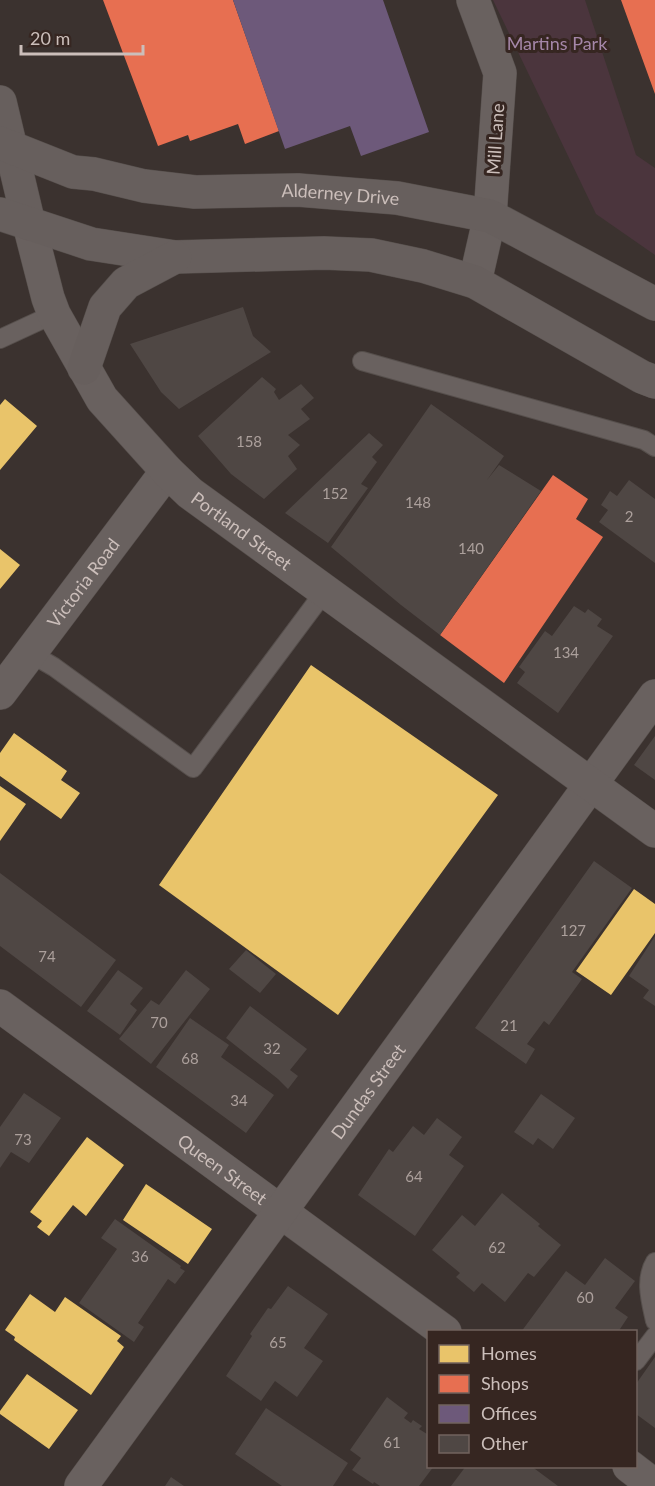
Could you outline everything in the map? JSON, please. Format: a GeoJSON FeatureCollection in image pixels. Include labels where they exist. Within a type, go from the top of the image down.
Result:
{"type":"FeatureCollection","features":[{"type":"Feature","properties":{"kind":"main road","name":"Portland Street"},"geometry":{"type":"LineString","coordinates":[[0,102],[15,219]]}},
{"type":"Feature","properties":{"kind":"main road","name":"Alderney Drive"},"geometry":{"type":"LineString","coordinates":[[5,144],[73,172],[94,174],[144,186],[195,192],[298,190],[396,198],[490,216],[655,304]]}},
{"type":"Feature","properties":{"kind":"main road"},"geometry":{"type":"LineString","coordinates":[[15,219],[91,244],[175,258],[324,253],[371,255],[423,266],[475,282],[651,382]]}},
{"type":"Feature","properties":{"kind":"main road"},"geometry":{"type":"LineString","coordinates":[[84,368],[105,307],[126,283],[175,258]]}},
{"type":"Feature","properties":{"kind":"street","name":"Mill Lane"},"geometry":{"type":"LineString","coordinates":[[473,0],[500,73],[490,216],[475,282]]}},
{"type":"Feature","properties":{"kind":"street","name":"Portland Street"},"geometry":{"type":"LineString","coordinates":[[15,219],[54,314],[102,399],[190,493],[655,831]]}},
{"type":"Feature","properties":{"kind":"street","name":"Victoria Road"},"geometry":{"type":"LineString","coordinates":[[0,693],[167,471]]}},
{"type":"Feature","properties":{"kind":"street","name":"Dundas Street"},"geometry":{"type":"LineString","coordinates":[[81,1486],[655,696]]}},
{"type":"Feature","properties":{"kind":"street","name":"Queen Street"},"geometry":{"type":"LineString","coordinates":[[0,1006],[442,1330]]}},
{"type":"Feature","properties":{"kind":"street"},"geometry":{"type":"LineString","coordinates":[[630,1468],[655,1486]]}},
{"type":"Feature","properties":{"kind":"lane"},"geometry":{"type":"LineString","coordinates":[[0,339],[54,314]]}},
{"type":"Feature","properties":{"kind":"lane"},"geometry":{"type":"LineString","coordinates":[[362,361],[644,440],[655,447]]}},
{"type":"Feature","properties":{"kind":"lane"},"geometry":{"type":"LineString","coordinates":[[30,653],[54,667],[193,768],[325,591]]}},
{"type":"Feature","properties":{"kind":"lane"},"geometry":{"type":"LineString","coordinates":[[655,1262],[651,1269],[649,1294],[655,1321]]}},
{"type":"Feature","properties":{"kind":"lane"},"geometry":{"type":"LineString","coordinates":[[637,1360],[655,1336]]}},
{"type":"Feature","properties":{"kind":"green space","name":"Martins Park"},"geometry":{"type":"Polygon","coordinates":[[[493,0],[585,0],[636,155],[655,168],[655,255],[596,214],[493,0]]]}},
{"type":"Feature","properties":{"kind":"building: Homes"},"geometry":{"type":"Polygon","coordinates":[[[5,399],[37,426],[0,470],[0,405],[5,399]]]}},
{"type":"Feature","properties":{"kind":"building: Homes"},"geometry":{"type":"Polygon","coordinates":[[[0,549],[20,565],[0,589],[0,549]]]}},
{"type":"Feature","properties":{"kind":"building: Homes"},"geometry":{"type":"Polygon","coordinates":[[[311,665],[498,795],[338,1015],[159,885],[311,665]]]}},
{"type":"Feature","properties":{"kind":"building: Homes"},"geometry":{"type":"Polygon","coordinates":[[[14,733],[67,771],[61,780],[80,793],[61,819],[0,776],[0,753],[14,733]]]}},
{"type":"Feature","properties":{"kind":"building: Homes"},"geometry":{"type":"Polygon","coordinates":[[[0,786],[26,804],[0,841],[0,786]]]}},
{"type":"Feature","properties":{"kind":"building: Homes"},"geometry":{"type":"Polygon","coordinates":[[[634,889],[655,904],[655,933],[611,995],[576,971],[634,889]]]}},
{"type":"Feature","properties":{"kind":"building: Homes"},"geometry":{"type":"Polygon","coordinates":[[[87,1137],[124,1165],[86,1216],[73,1205],[49,1236],[37,1227],[42,1221],[30,1212],[87,1137]]]}},
{"type":"Feature","properties":{"kind":"building: Homes"},"geometry":{"type":"Polygon","coordinates":[[[146,1184],[212,1229],[188,1264],[123,1220],[146,1184]]]}},
{"type":"Feature","properties":{"kind":"building: Homes"},"geometry":{"type":"Polygon","coordinates":[[[30,1294],[55,1312],[65,1297],[121,1336],[117,1341],[124,1347],[91,1395],[14,1340],[15,1337],[5,1330],[30,1294]]]}},
{"type":"Feature","properties":{"kind":"building: Homes"},"geometry":{"type":"Polygon","coordinates":[[[27,1374],[78,1410],[49,1449],[0,1414],[27,1374]]]}},
{"type":"Feature","properties":{"kind":"building: Shops"},"geometry":{"type":"Polygon","coordinates":[[[103,0],[233,0],[279,131],[245,144],[238,124],[190,141],[188,135],[158,146],[103,0]]]}},
{"type":"Feature","properties":{"kind":"building: Shops"},"geometry":{"type":"Polygon","coordinates":[[[621,0],[655,0],[655,94],[621,0]]]}},
{"type":"Feature","properties":{"kind":"building: Shops"},"geometry":{"type":"Polygon","coordinates":[[[553,475],[588,499],[576,519],[603,537],[504,683],[440,635],[553,475]]]}},
{"type":"Feature","properties":{"kind":"building: Offices"},"geometry":{"type":"Polygon","coordinates":[[[233,0],[383,0],[429,132],[361,156],[350,126],[285,149],[233,0]]]}},
{"type":"Feature","properties":{"kind":"building: Other"},"geometry":{"type":"Polygon","coordinates":[[[243,307],[253,336],[271,352],[179,409],[161,392],[130,344],[243,307]]]}},
{"type":"Feature","properties":{"kind":"building: Other"},"geometry":{"type":"Polygon","coordinates":[[[262,377],[276,389],[274,392],[279,400],[301,384],[314,398],[301,409],[310,419],[288,435],[300,445],[288,456],[297,469],[264,499],[231,474],[198,436],[262,377]]]}},
{"type":"Feature","properties":{"kind":"building: Other"},"geometry":{"type":"Polygon","coordinates":[[[431,404],[504,456],[487,480],[499,465],[541,491],[440,635],[331,547],[431,404]]]}},
{"type":"Feature","properties":{"kind":"building: Other"},"geometry":{"type":"Polygon","coordinates":[[[369,433],[383,445],[372,457],[377,462],[361,484],[368,488],[328,543],[285,513],[369,433]]]}},
{"type":"Feature","properties":{"kind":"building: Other"},"geometry":{"type":"Polygon","coordinates":[[[629,480],[655,499],[655,563],[599,522],[608,510],[601,505],[610,491],[617,496],[629,480]]]}},
{"type":"Feature","properties":{"kind":"building: Other"},"geometry":{"type":"Polygon","coordinates":[[[574,606],[585,613],[588,609],[602,619],[597,626],[613,636],[558,713],[517,683],[525,672],[519,667],[545,631],[552,636],[574,606]]]}},
{"type":"Feature","properties":{"kind":"building: Other"},"geometry":{"type":"Polygon","coordinates":[[[655,736],[655,780],[634,765],[655,736]]]}},
{"type":"Feature","properties":{"kind":"building: Other"},"geometry":{"type":"Polygon","coordinates":[[[594,861],[632,888],[572,972],[582,979],[549,1025],[544,1021],[527,1044],[535,1049],[526,1064],[475,1028],[594,861]]]}},
{"type":"Feature","properties":{"kind":"building: Other"},"geometry":{"type":"Polygon","coordinates":[[[0,873],[116,960],[81,1007],[0,946],[0,873]]]}},
{"type":"Feature","properties":{"kind":"building: Other"},"geometry":{"type":"Polygon","coordinates":[[[655,936],[655,1006],[643,998],[649,990],[629,976],[655,936]]]}},
{"type":"Feature","properties":{"kind":"building: Other"},"geometry":{"type":"Polygon","coordinates":[[[246,950],[276,974],[260,993],[229,969],[246,950]]]}},
{"type":"Feature","properties":{"kind":"building: Other"},"geometry":{"type":"Polygon","coordinates":[[[118,970],[143,988],[130,1004],[137,1010],[120,1035],[87,1011],[118,970]]]}},
{"type":"Feature","properties":{"kind":"building: Other"},"geometry":{"type":"Polygon","coordinates":[[[186,970],[210,989],[151,1064],[119,1039],[151,1000],[159,1005],[186,970]]]}},
{"type":"Feature","properties":{"kind":"building: Other"},"geometry":{"type":"Polygon","coordinates":[[[250,1006],[307,1049],[290,1070],[298,1076],[288,1089],[226,1038],[250,1006]]]}},
{"type":"Feature","properties":{"kind":"building: Other"},"geometry":{"type":"Polygon","coordinates":[[[190,1018],[229,1045],[221,1057],[274,1095],[246,1133],[156,1067],[190,1018]]]}},
{"type":"Feature","properties":{"kind":"building: Other"},"geometry":{"type":"Polygon","coordinates":[[[24,1093],[61,1118],[29,1163],[11,1152],[0,1168],[0,1127],[24,1093]]]}},
{"type":"Feature","properties":{"kind":"building: Other"},"geometry":{"type":"Polygon","coordinates":[[[541,1094],[575,1118],[553,1149],[538,1138],[533,1145],[514,1132],[541,1094]]]}},
{"type":"Feature","properties":{"kind":"building: Other"},"geometry":{"type":"Polygon","coordinates":[[[437,1118],[462,1137],[449,1155],[464,1166],[415,1236],[358,1195],[389,1149],[393,1152],[413,1126],[424,1135],[437,1118]]]}},
{"type":"Feature","properties":{"kind":"building: Other"},"geometry":{"type":"Polygon","coordinates":[[[502,1193],[540,1224],[538,1226],[561,1245],[534,1277],[528,1273],[505,1302],[482,1283],[474,1292],[456,1277],[460,1273],[432,1250],[462,1215],[475,1226],[502,1193]]]}},
{"type":"Feature","properties":{"kind":"building: Other"},"geometry":{"type":"Polygon","coordinates":[[[115,1219],[185,1271],[175,1284],[168,1279],[138,1323],[144,1327],[134,1342],[79,1303],[117,1249],[101,1238],[115,1219]]]}},
{"type":"Feature","properties":{"kind":"building: Other"},"geometry":{"type":"Polygon","coordinates":[[[605,1258],[635,1281],[615,1308],[628,1317],[619,1330],[522,1330],[566,1271],[585,1285],[605,1258]]]}},
{"type":"Feature","properties":{"kind":"building: Other"},"geometry":{"type":"Polygon","coordinates":[[[288,1286],[328,1314],[304,1348],[323,1361],[297,1397],[275,1381],[261,1401],[226,1376],[252,1336],[250,1334],[268,1308],[271,1309],[288,1286]]]}},
{"type":"Feature","properties":{"kind":"building: Other"},"geometry":{"type":"Polygon","coordinates":[[[655,1357],[655,1428],[637,1415],[637,1383],[655,1357]]]}},
{"type":"Feature","properties":{"kind":"building: Other"},"geometry":{"type":"Polygon","coordinates":[[[387,1397],[408,1413],[404,1418],[411,1423],[413,1420],[422,1426],[419,1429],[427,1434],[427,1468],[432,1468],[419,1486],[380,1486],[352,1470],[361,1458],[350,1450],[387,1397]]]}},
{"type":"Feature","properties":{"kind":"building: Other"},"geometry":{"type":"Polygon","coordinates":[[[266,1408],[348,1463],[333,1486],[282,1486],[235,1454],[266,1408]]]}},
{"type":"Feature","properties":{"kind":"building: Other"},"geometry":{"type":"Polygon","coordinates":[[[464,1468],[534,1468],[558,1486],[451,1486],[464,1468]]]}},
{"type":"Feature","properties":{"kind":"building: Other"},"geometry":{"type":"Polygon","coordinates":[[[171,1477],[184,1486],[165,1486],[171,1477]]]}}]}
